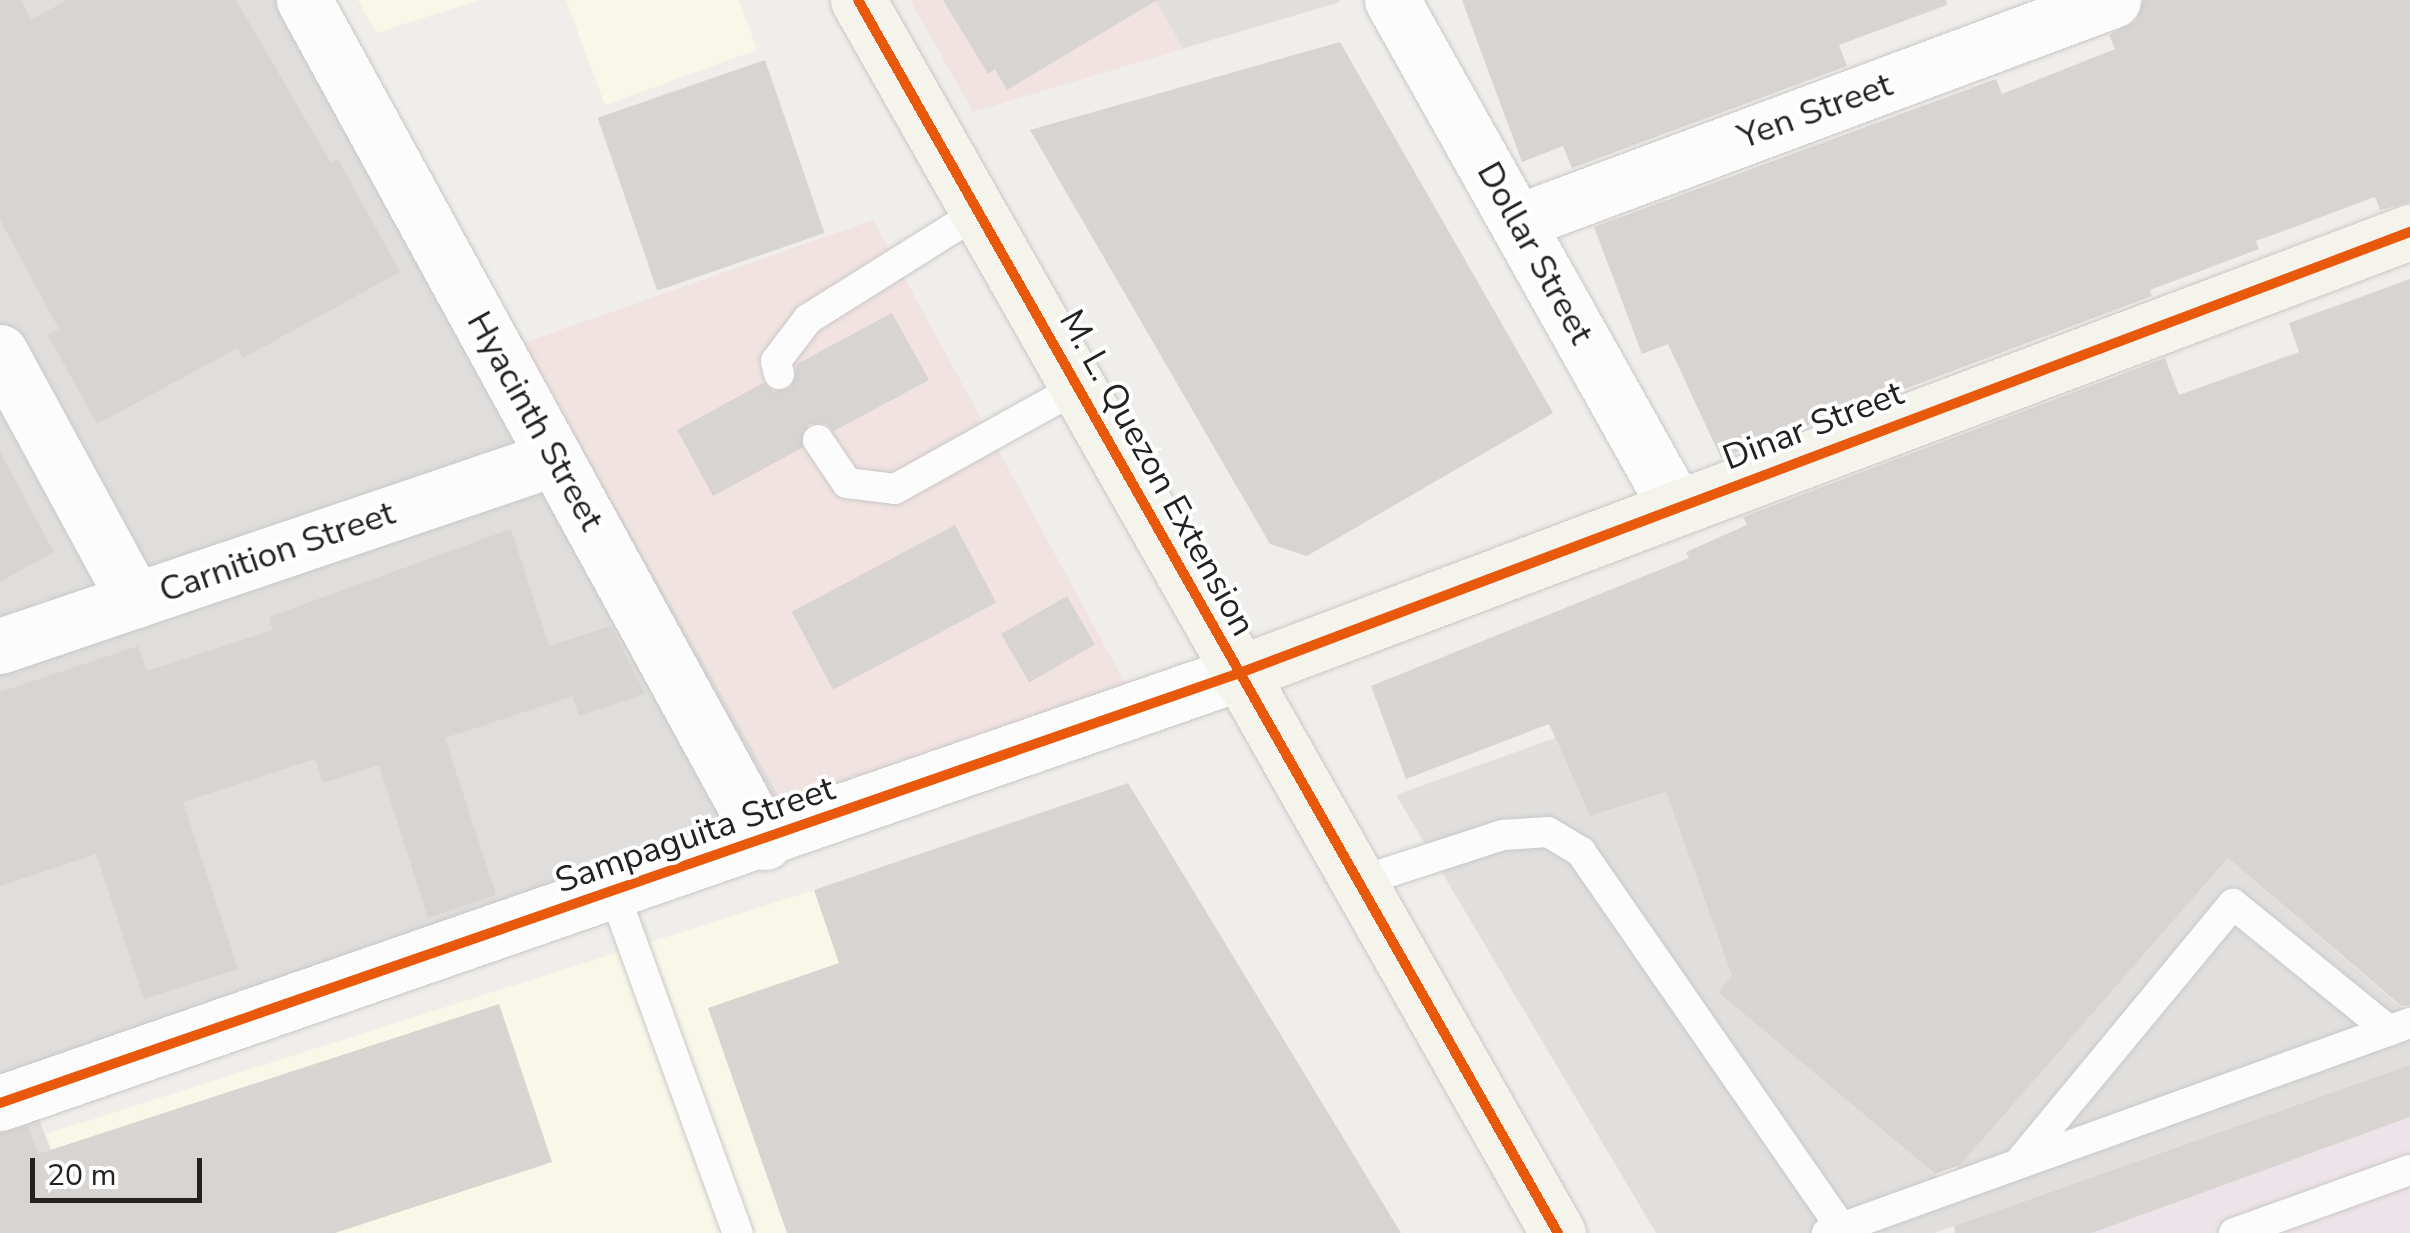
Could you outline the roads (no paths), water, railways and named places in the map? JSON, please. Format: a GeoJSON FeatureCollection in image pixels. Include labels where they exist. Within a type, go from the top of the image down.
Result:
{"type":"FeatureCollection","features":[{"type":"Feature","properties":{"kind":"main road","name":"M. L. Quezon Extension"},"geometry":{"type":"LineString","coordinates":[[858,0],[1355,883],[1558,1233]]}},
{"type":"Feature","properties":{"kind":"main road","name":"Dinar Street"},"geometry":{"type":"LineString","coordinates":[[1237,674],[2410,232]]}},
{"type":"Feature","properties":{"kind":"street","name":"Hyacinth Street"},"geometry":{"type":"LineString","coordinates":[[304,0],[766,842]]}},
{"type":"Feature","properties":{"kind":"street","name":"Dollar Street"},"geometry":{"type":"LineString","coordinates":[[1392,0],[1676,507]]}},
{"type":"Feature","properties":{"kind":"street","name":"Yen Street"},"geometry":{"type":"LineString","coordinates":[[1518,222],[2113,0]]}},
{"type":"Feature","properties":{"kind":"street"},"geometry":{"type":"LineString","coordinates":[[0,352],[135,600]]}},
{"type":"Feature","properties":{"kind":"street","name":"Carnition Street"},"geometry":{"type":"LineString","coordinates":[[0,646],[555,458]]}},
{"type":"Feature","properties":{"kind":"street","name":"Sampaguita Street"},"geometry":{"type":"LineString","coordinates":[[0,1104],[766,842],[1237,674]]}},
{"type":"Feature","properties":{"kind":"lane"},"geometry":{"type":"LineString","coordinates":[[779,374],[776,361],[808,319],[980,211]]}},
{"type":"Feature","properties":{"kind":"lane"},"geometry":{"type":"LineString","coordinates":[[818,440],[847,483],[895,489],[1078,387]]}},
{"type":"Feature","properties":{"kind":"lane"},"geometry":{"type":"LineString","coordinates":[[1355,883],[1503,835],[1548,832],[1581,852],[1834,1230],[2400,1027]]}},
{"type":"Feature","properties":{"kind":"lane"},"geometry":{"type":"LineString","coordinates":[[614,892],[738,1233]]}},
{"type":"Feature","properties":{"kind":"lane"},"geometry":{"type":"LineString","coordinates":[[2020,1161],[2233,904],[2400,1027]]}},
{"type":"Feature","properties":{"kind":"lane"},"geometry":{"type":"LineString","coordinates":[[2234,1233],[2410,1170]]}}]}
